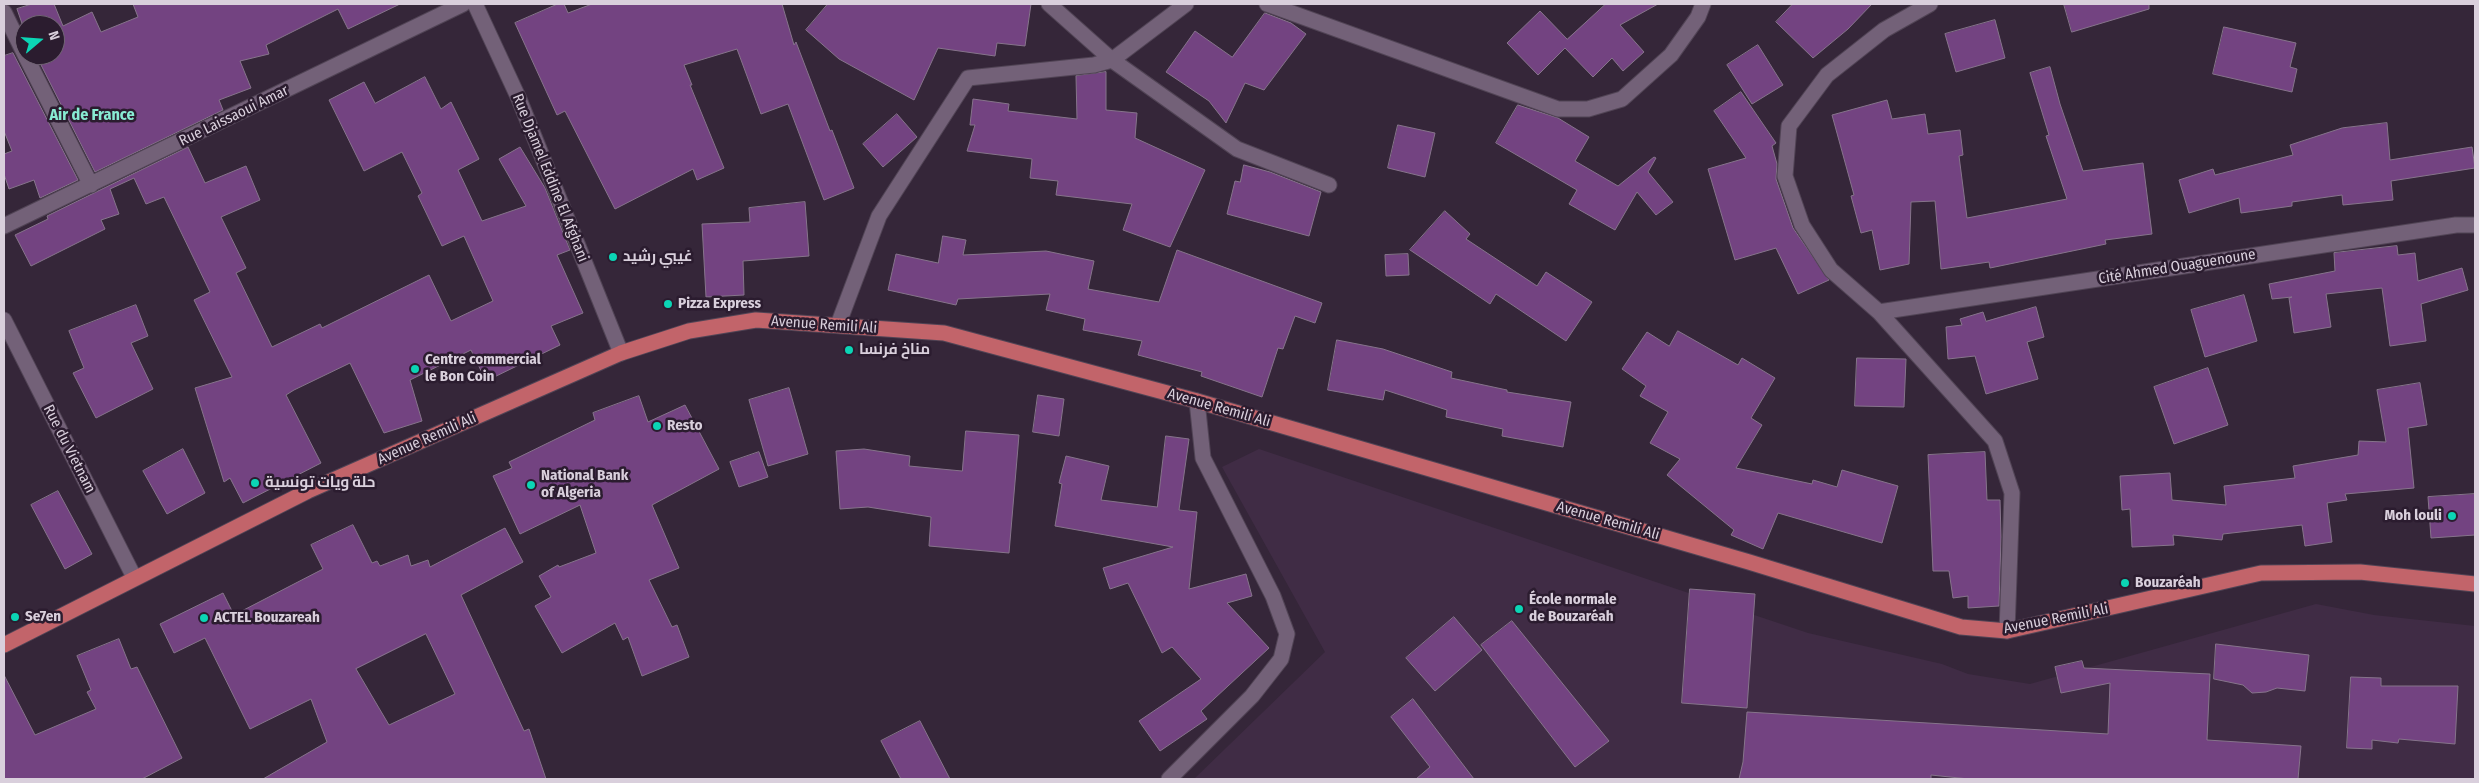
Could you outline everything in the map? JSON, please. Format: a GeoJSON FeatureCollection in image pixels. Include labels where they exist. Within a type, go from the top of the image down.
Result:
{"type":"FeatureCollection","features":[{"type":"Feature","properties":{"kind":"main road","name":"Avenue Remili Ali"},"geometry":{"type":"LineString","coordinates":[[4,645],[134,577],[308,491],[621,353],[689,331],[756,320],[944,333],[1197,402],[1749,562],[1962,627],[2008,631],[2261,573],[2360,572],[2475,584]]}},
{"type":"Feature","properties":{"kind":"street","name":"Rue Laissaoui Amar"},"geometry":{"type":"LineString","coordinates":[[4,226],[463,4]]}},
{"type":"Feature","properties":{"kind":"street","name":"Rue Djamel Eddine El Afghani"},"geometry":{"type":"LineString","coordinates":[[475,4],[519,99],[621,353]]}},
{"type":"Feature","properties":{"kind":"street"},"geometry":{"type":"LineString","coordinates":[[1049,4],[1112,60],[1237,149],[1329,185]]}},
{"type":"Feature","properties":{"kind":"street"},"geometry":{"type":"LineString","coordinates":[[838,325],[879,216],[968,78],[1094,65],[1112,60],[1186,4]]}},
{"type":"Feature","properties":{"kind":"street"},"geometry":{"type":"LineString","coordinates":[[1267,4],[1558,109],[1588,109],[1622,99],[1671,55],[1698,17],[1703,4]]}},
{"type":"Feature","properties":{"kind":"street"},"geometry":{"type":"LineString","coordinates":[[1930,4],[1884,30],[1827,75],[1789,126],[1785,176],[1802,225],[1831,270],[1879,312],[1995,441],[2012,493],[2008,631]]}},
{"type":"Feature","properties":{"kind":"street"},"geometry":{"type":"LineString","coordinates":[[4,12],[15,35]]}},
{"type":"Feature","properties":{"kind":"street"},"geometry":{"type":"LineString","coordinates":[[30,65],[90,185]]}},
{"type":"Feature","properties":{"kind":"street","name":"Cité Ahmed Ouaguenoune"},"geometry":{"type":"LineString","coordinates":[[1879,312],[2456,225],[2475,225]]}},
{"type":"Feature","properties":{"kind":"street","name":"Rue du Vietnam"},"geometry":{"type":"LineString","coordinates":[[4,320],[134,577]]}},
{"type":"Feature","properties":{"kind":"street"},"geometry":{"type":"LineString","coordinates":[[1169,779],[1252,696],[1281,659],[1287,634],[1273,596],[1203,458],[1197,402]]}},
{"type":"Feature","properties":{"kind":"shaded area","name":"École normale de Bouzaréah"},"geometry":{"type":"Polygon","coordinates":[[[1259,449],[1808,633],[1942,664],[1968,674],[2030,684],[2316,604],[2374,615],[2475,626],[2475,779],[1194,779],[1325,652],[1222,467],[1259,449]]]}},
{"type":"Feature","properties":{"kind":"building"},"geometry":{"type":"Polygon","coordinates":[[[32,4],[54,4],[58,15],[19,15],[17,9],[32,4]]]}},
{"type":"Feature","properties":{"kind":"building"},"geometry":{"type":"Polygon","coordinates":[[[133,4],[400,4],[348,29],[338,9],[266,45],[269,54],[240,61],[251,88],[219,100],[223,110],[95,172],[41,65],[65,65],[65,25],[92,12],[101,32],[138,17],[133,4]]]}},
{"type":"Feature","properties":{"kind":"building"},"geometry":{"type":"Polygon","coordinates":[[[558,4],[564,4],[568,13],[592,4],[782,4],[794,45],[796,42],[854,188],[824,200],[788,104],[761,114],[737,49],[684,65],[692,85],[690,85],[724,168],[697,180],[693,169],[615,209],[565,111],[557,115],[515,23],[558,4]]]}},
{"type":"Feature","properties":{"kind":"building"},"geometry":{"type":"Polygon","coordinates":[[[828,4],[1031,4],[1025,46],[997,43],[995,56],[938,48],[914,100],[839,59],[806,30],[828,4]]]}},
{"type":"Feature","properties":{"kind":"building"},"geometry":{"type":"Polygon","coordinates":[[[1606,4],[1658,4],[1620,25],[1644,52],[1623,71],[1612,58],[1593,77],[1565,48],[1538,75],[1507,43],[1540,11],[1567,39],[1606,4]]]}},
{"type":"Feature","properties":{"kind":"building"},"geometry":{"type":"Polygon","coordinates":[[[1793,4],[1872,4],[1848,29],[1813,58],[1776,22],[1793,4]]]}},
{"type":"Feature","properties":{"kind":"building"},"geometry":{"type":"Polygon","coordinates":[[[2064,4],[2149,4],[2149,9],[2072,32],[2064,4]]]}},
{"type":"Feature","properties":{"kind":"building"},"geometry":{"type":"Polygon","coordinates":[[[1265,13],[1291,23],[1306,34],[1264,90],[1245,83],[1226,123],[1209,101],[1166,72],[1195,31],[1232,57],[1265,13]]]}},
{"type":"Feature","properties":{"kind":"building"},"geometry":{"type":"Polygon","coordinates":[[[1995,20],[2005,58],[1956,72],[1945,34],[1995,20]]]}},
{"type":"Feature","properties":{"kind":"building"},"geometry":{"type":"Polygon","coordinates":[[[2224,27],[2296,43],[2290,67],[2297,69],[2292,92],[2213,74],[2224,27]]]}},
{"type":"Feature","properties":{"kind":"building"},"geometry":{"type":"Polygon","coordinates":[[[1758,45],[1783,85],[1752,104],[1727,65],[1758,45]]]}},
{"type":"Feature","properties":{"kind":"building"},"geometry":{"type":"Polygon","coordinates":[[[13,53],[15,65],[19,65],[78,180],[40,198],[34,180],[9,189],[4,174],[4,154],[12,151],[4,131],[4,56],[13,53]]]}},
{"type":"Feature","properties":{"kind":"building"},"geometry":{"type":"Polygon","coordinates":[[[2050,67],[2060,104],[2083,171],[2143,163],[2152,234],[2105,240],[2106,244],[1990,268],[1989,262],[1941,269],[1935,201],[1911,202],[1909,264],[1880,270],[1872,230],[1861,233],[1851,196],[1854,195],[1832,115],[1887,100],[1892,119],[1925,114],[1928,134],[1960,130],[1963,155],[1959,156],[1967,218],[2067,199],[2046,136],[2049,135],[2030,73],[2050,67]]]}},
{"type":"Feature","properties":{"kind":"building"},"geometry":{"type":"Polygon","coordinates":[[[1106,72],[1106,110],[1137,113],[1135,138],[1205,170],[1170,247],[1123,230],[1132,204],[1056,195],[1058,181],[1030,178],[1032,159],[967,151],[975,125],[970,125],[973,99],[1009,104],[1008,111],[1077,119],[1076,76],[1106,72]]]}},
{"type":"Feature","properties":{"kind":"building"},"geometry":{"type":"Polygon","coordinates":[[[425,77],[441,109],[451,102],[479,159],[458,170],[482,221],[526,206],[499,159],[520,147],[545,188],[570,250],[557,255],[583,313],[551,326],[560,345],[486,381],[471,350],[410,380],[422,421],[384,433],[350,363],[294,390],[286,395],[321,463],[243,503],[230,478],[224,482],[195,388],[232,377],[194,300],[210,292],[164,197],[146,204],[134,178],[110,189],[119,214],[101,220],[105,229],[31,266],[15,235],[48,219],[47,216],[188,147],[205,183],[246,166],[260,200],[221,217],[246,268],[236,273],[272,347],[320,324],[322,328],[429,275],[451,321],[493,301],[464,236],[442,246],[418,196],[422,193],[402,152],[364,171],[329,100],[364,82],[375,103],[425,77]]]}},
{"type":"Feature","properties":{"kind":"building"},"geometry":{"type":"Polygon","coordinates":[[[1741,92],[1776,143],[1772,146],[1777,164],[1776,179],[1793,228],[1829,280],[1798,294],[1776,248],[1735,260],[1708,169],[1746,158],[1714,111],[1741,92]]]}},
{"type":"Feature","properties":{"kind":"building"},"geometry":{"type":"Polygon","coordinates":[[[1518,105],[1558,118],[1589,137],[1575,161],[1618,186],[1654,157],[1656,158],[1648,172],[1673,202],[1656,215],[1637,192],[1615,230],[1569,204],[1577,190],[1496,143],[1518,105]]]}},
{"type":"Feature","properties":{"kind":"building"},"geometry":{"type":"Polygon","coordinates":[[[897,114],[917,137],[883,167],[863,144],[897,114]]]}},
{"type":"Feature","properties":{"kind":"building"},"geometry":{"type":"Polygon","coordinates":[[[2387,123],[2390,160],[2472,147],[2475,168],[2391,181],[2393,200],[2343,205],[2342,195],[2292,202],[2292,206],[2241,213],[2239,198],[2189,213],[2179,180],[2213,169],[2215,175],[2293,155],[2290,145],[2342,128],[2387,123]]]}},
{"type":"Feature","properties":{"kind":"building"},"geometry":{"type":"Polygon","coordinates":[[[1398,125],[1435,133],[1425,177],[1388,168],[1398,125]]]}},
{"type":"Feature","properties":{"kind":"building"},"geometry":{"type":"Polygon","coordinates":[[[1244,165],[1270,172],[1321,192],[1309,236],[1227,214],[1235,181],[1240,182],[1244,165]]]}},
{"type":"Feature","properties":{"kind":"building"},"geometry":{"type":"Polygon","coordinates":[[[805,202],[809,256],[743,261],[744,295],[706,297],[702,224],[750,222],[749,208],[805,202]]]}},
{"type":"Feature","properties":{"kind":"building"},"geometry":{"type":"Polygon","coordinates":[[[1445,211],[1470,234],[1466,239],[1537,286],[1546,272],[1592,302],[1566,341],[1496,294],[1490,304],[1410,250],[1445,211]]]}},
{"type":"Feature","properties":{"kind":"building"},"geometry":{"type":"Polygon","coordinates":[[[943,236],[966,240],[963,255],[1046,251],[1094,261],[1088,289],[1159,302],[1177,250],[1322,303],[1315,323],[1295,316],[1283,349],[1278,348],[1262,397],[1201,376],[1202,372],[1138,355],[1142,341],[1083,330],[1085,319],[1046,310],[1050,294],[958,299],[956,305],[888,290],[896,254],[938,263],[943,236]]]}},
{"type":"Feature","properties":{"kind":"building"},"geometry":{"type":"Polygon","coordinates":[[[2397,246],[2398,255],[2415,253],[2418,281],[2462,268],[2468,290],[2421,304],[2426,341],[2390,346],[2382,288],[2326,294],[2331,327],[2294,333],[2289,298],[2292,297],[2272,299],[2269,284],[2335,271],[2334,253],[2397,246]]]}},
{"type":"Feature","properties":{"kind":"building"},"geometry":{"type":"Polygon","coordinates":[[[1408,254],[1409,275],[1386,276],[1385,255],[1408,254]]]}},
{"type":"Feature","properties":{"kind":"building"},"geometry":{"type":"Polygon","coordinates":[[[2244,295],[2257,341],[2205,357],[2191,310],[2244,295]]]}},
{"type":"Feature","properties":{"kind":"building"},"geometry":{"type":"Polygon","coordinates":[[[136,305],[148,336],[131,343],[153,389],[96,418],[73,373],[84,368],[69,331],[136,305]]]}},
{"type":"Feature","properties":{"kind":"building"},"geometry":{"type":"Polygon","coordinates":[[[2036,307],[2044,337],[2027,342],[2038,379],[1986,394],[1975,356],[1948,359],[1946,327],[1962,325],[1960,319],[1983,312],[1986,321],[2036,307]]]}},
{"type":"Feature","properties":{"kind":"building"},"geometry":{"type":"Polygon","coordinates":[[[1678,331],[1738,365],[1742,358],[1775,378],[1751,418],[1762,425],[1736,468],[1812,484],[1813,480],[1837,487],[1842,470],[1898,486],[1882,543],[1778,513],[1763,549],[1731,535],[1734,530],[1667,475],[1680,459],[1650,443],[1668,412],[1640,396],[1646,386],[1622,369],[1647,332],[1669,346],[1678,331]]]}},
{"type":"Feature","properties":{"kind":"building"},"geometry":{"type":"Polygon","coordinates":[[[1337,340],[1383,349],[1452,372],[1451,378],[1507,390],[1507,392],[1571,402],[1563,447],[1502,436],[1503,429],[1446,417],[1447,410],[1385,390],[1383,400],[1328,390],[1337,340]]]}},
{"type":"Feature","properties":{"kind":"building"},"geometry":{"type":"Polygon","coordinates":[[[1857,358],[1906,359],[1904,407],[1855,406],[1857,358]]]}},
{"type":"Feature","properties":{"kind":"building"},"geometry":{"type":"Polygon","coordinates":[[[2208,368],[2228,425],[2174,444],[2154,387],[2208,368]]]}},
{"type":"Feature","properties":{"kind":"building"},"geometry":{"type":"Polygon","coordinates":[[[2420,383],[2427,425],[2408,428],[2414,488],[2345,494],[2347,500],[2327,503],[2332,542],[2305,546],[2302,525],[2223,534],[2222,540],[2173,535],[2174,545],[2132,547],[2130,509],[2122,510],[2120,476],[2170,473],[2172,500],[2226,505],[2224,486],[2295,478],[2293,466],[2358,455],[2359,441],[2386,442],[2377,390],[2420,383]]]}},
{"type":"Feature","properties":{"kind":"building"},"geometry":{"type":"Polygon","coordinates":[[[789,388],[808,454],[768,466],[749,400],[789,388]]]}},
{"type":"Feature","properties":{"kind":"building"},"geometry":{"type":"Polygon","coordinates":[[[1038,395],[1064,399],[1059,436],[1033,432],[1038,395]]]}},
{"type":"Feature","properties":{"kind":"building"},"geometry":{"type":"Polygon","coordinates":[[[639,396],[648,422],[685,405],[719,469],[652,505],[679,568],[649,580],[672,627],[677,625],[689,657],[642,676],[628,637],[623,640],[615,623],[562,653],[535,606],[551,597],[539,576],[558,565],[559,567],[596,553],[580,505],[520,534],[493,476],[512,468],[509,462],[595,420],[593,413],[639,396]]]}},
{"type":"Feature","properties":{"kind":"building"},"geometry":{"type":"Polygon","coordinates":[[[966,431],[1019,435],[1009,553],[929,546],[931,517],[868,507],[840,509],[836,451],[864,449],[910,456],[909,466],[962,471],[966,431]]]}},
{"type":"Feature","properties":{"kind":"building"},"geometry":{"type":"Polygon","coordinates":[[[1166,436],[1189,439],[1179,510],[1197,512],[1189,589],[1246,574],[1252,596],[1227,603],[1269,648],[1201,711],[1207,719],[1160,751],[1139,721],[1201,679],[1172,647],[1162,653],[1128,583],[1110,589],[1103,568],[1173,547],[1055,526],[1062,484],[1059,483],[1066,456],[1109,466],[1101,500],[1157,507],[1166,436]]]}},
{"type":"Feature","properties":{"kind":"building"},"geometry":{"type":"Polygon","coordinates":[[[183,449],[205,493],[167,514],[143,471],[183,449]]]}},
{"type":"Feature","properties":{"kind":"building"},"geometry":{"type":"Polygon","coordinates":[[[759,452],[768,477],[739,487],[730,462],[759,452]]]}},
{"type":"Feature","properties":{"kind":"building"},"geometry":{"type":"Polygon","coordinates":[[[1985,452],[1987,500],[2000,500],[1999,606],[1968,608],[1968,596],[1953,598],[1949,571],[1933,571],[1928,455],[1985,452]]]}},
{"type":"Feature","properties":{"kind":"building"},"geometry":{"type":"Polygon","coordinates":[[[58,491],[92,554],[65,569],[31,505],[58,491]]]}},
{"type":"Feature","properties":{"kind":"building","name":"Moh louli"},"geometry":{"type":"Polygon","coordinates":[[[2475,494],[2475,535],[2431,538],[2428,497],[2475,494]]]}},
{"type":"Feature","properties":{"kind":"building"},"geometry":{"type":"Polygon","coordinates":[[[353,525],[372,563],[377,561],[380,566],[408,555],[411,566],[428,560],[430,567],[505,528],[523,562],[461,595],[524,731],[529,729],[546,779],[263,779],[327,742],[311,699],[250,729],[205,638],[174,653],[160,624],[223,593],[234,615],[323,569],[311,545],[353,525]],[[426,634],[356,669],[389,725],[455,694],[426,634]]]}},
{"type":"Feature","properties":{"kind":"building"},"geometry":{"type":"Polygon","coordinates":[[[1690,589],[1755,594],[1747,708],[1682,703],[1690,589]]]}},
{"type":"Feature","properties":{"kind":"building"},"geometry":{"type":"Polygon","coordinates":[[[1454,617],[1482,650],[1435,691],[1406,658],[1454,617]]]}},
{"type":"Feature","properties":{"kind":"building"},"geometry":{"type":"Polygon","coordinates":[[[1512,621],[1609,741],[1575,767],[1481,645],[1512,621]]]}},
{"type":"Feature","properties":{"kind":"building"},"geometry":{"type":"Polygon","coordinates":[[[119,639],[131,669],[137,667],[182,758],[142,779],[4,779],[4,675],[35,735],[96,709],[87,692],[91,690],[77,656],[119,639]]]}},
{"type":"Feature","properties":{"kind":"building"},"geometry":{"type":"Polygon","coordinates":[[[2216,644],[2309,655],[2305,691],[2277,688],[2266,692],[2252,693],[2243,685],[2214,679],[2216,644]]]}},
{"type":"Feature","properties":{"kind":"building"},"geometry":{"type":"Polygon","coordinates":[[[2082,661],[2084,668],[2210,674],[2207,740],[2301,746],[2298,779],[1969,779],[1931,775],[1931,779],[1739,779],[1743,762],[1747,712],[2108,734],[2110,683],[2061,693],[2055,667],[2082,661]]]}},
{"type":"Feature","properties":{"kind":"building"},"geometry":{"type":"Polygon","coordinates":[[[2351,677],[2381,678],[2381,686],[2458,686],[2455,744],[2399,739],[2398,743],[2372,740],[2372,749],[2347,748],[2351,677]]]}},
{"type":"Feature","properties":{"kind":"building"},"geometry":{"type":"Polygon","coordinates":[[[1413,699],[1474,779],[1416,779],[1430,767],[1391,717],[1413,699]]]}},
{"type":"Feature","properties":{"kind":"building"},"geometry":{"type":"Polygon","coordinates":[[[920,721],[950,779],[901,779],[881,741],[920,721]]]}},
{"type":"Feature","properties":{"kind":"place","name":"غيبي رشيد"},"geometry":{"type":"Point","coordinates":[613,257]}},
{"type":"Feature","properties":{"kind":"place","name":"Pizza Express"},"geometry":{"type":"Point","coordinates":[668,304]}},
{"type":"Feature","properties":{"kind":"place","name":"مناخ فرنسا"},"geometry":{"type":"Point","coordinates":[849,350]}},
{"type":"Feature","properties":{"kind":"place","name":"Centre commercial le Bon Coin"},"geometry":{"type":"Point","coordinates":[415,369]}},
{"type":"Feature","properties":{"kind":"place","name":"Resto"},"geometry":{"type":"Point","coordinates":[657,426]}},
{"type":"Feature","properties":{"kind":"place","name":"حلة ويات تونسية"},"geometry":{"type":"Point","coordinates":[255,483]}},
{"type":"Feature","properties":{"kind":"place","name":"National Bank of Algeria"},"geometry":{"type":"Point","coordinates":[531,485]}},
{"type":"Feature","properties":{"kind":"place","name":"Moh louli"},"geometry":{"type":"Point","coordinates":[2452,516]}},
{"type":"Feature","properties":{"kind":"place","name":"Bouzaréah"},"geometry":{"type":"Point","coordinates":[2125,583]}},
{"type":"Feature","properties":{"kind":"place","name":"École normale de Bouzaréah"},"geometry":{"type":"Point","coordinates":[1519,609]}},
{"type":"Feature","properties":{"kind":"place","name":"Se7en"},"geometry":{"type":"Point","coordinates":[15,617]}},
{"type":"Feature","properties":{"kind":"place","name":"ACTEL Bouzareah"},"geometry":{"type":"Point","coordinates":[204,618]}},
{"type":"Feature","properties":{"kind":"district","name":"Air de France"},"geometry":{"type":"Point","coordinates":[92,116]}}]}
